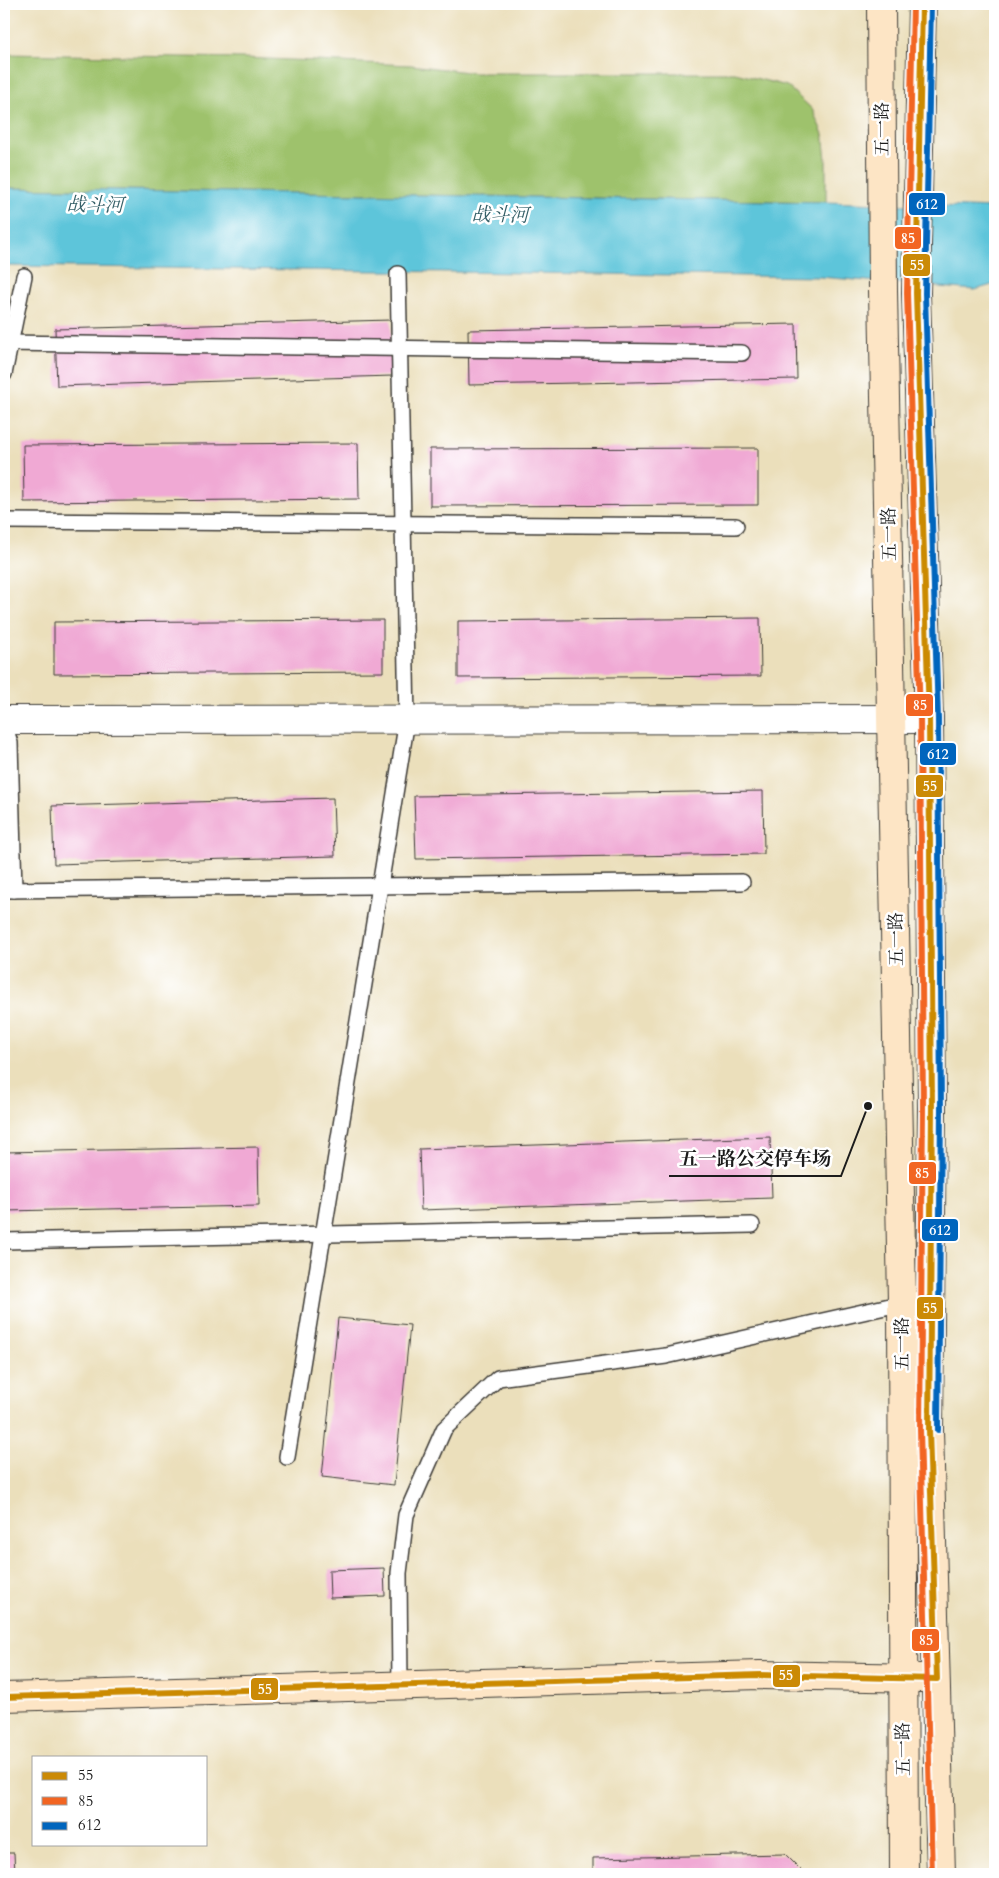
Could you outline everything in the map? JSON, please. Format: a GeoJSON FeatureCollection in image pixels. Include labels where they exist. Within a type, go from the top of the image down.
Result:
{"type":"FeatureCollection","features":[{"type":"Feature","properties":{"kind":"main road","name":"五一路"},"geometry":{"type":"LineString","coordinates":[[881,4],[883,290],[902,1283],[904,1874]]}},
{"type":"Feature","properties":{"kind":"main road","name":"五一路"},"geometry":{"type":"LineString","coordinates":[[922,4],[916,293],[929,719],[929,1430],[941,1874]]}},
{"type":"Feature","properties":{"kind":"main road"},"geometry":{"type":"LineString","coordinates":[[4,1697],[760,1676],[937,1679]]}},
{"type":"Feature","properties":{"kind":"street"},"geometry":{"type":"LineString","coordinates":[[4,720],[929,719]]}},
{"type":"Feature","properties":{"kind":"lane"},"geometry":{"type":"LineString","coordinates":[[287,1457],[407,720],[398,274]]}},
{"type":"Feature","properties":{"kind":"lane"},"geometry":{"type":"LineString","coordinates":[[4,374],[7,343],[24,276]]}},
{"type":"Feature","properties":{"kind":"lane"},"geometry":{"type":"LineString","coordinates":[[7,343],[399,350],[742,353]]}},
{"type":"Feature","properties":{"kind":"lane"},"geometry":{"type":"LineString","coordinates":[[4,521],[736,526]]}},
{"type":"Feature","properties":{"kind":"lane"},"geometry":{"type":"LineString","coordinates":[[4,724],[10,743],[9,890],[742,882]]}},
{"type":"Feature","properties":{"kind":"lane"},"geometry":{"type":"LineString","coordinates":[[4,1241],[752,1225]]}},
{"type":"Feature","properties":{"kind":"lane"},"geometry":{"type":"LineString","coordinates":[[400,1687],[399,1573],[406,1515],[444,1429],[498,1378],[666,1356],[930,1297]]}},
{"type":"Feature","properties":{"kind":"green space"},"geometry":{"type":"Polygon","coordinates":[[[4,54],[244,58],[411,65],[475,73],[735,73],[787,86],[812,109],[823,134],[826,159],[826,202],[4,188],[4,54]]]}},
{"type":"Feature","properties":{"kind":"water","name":"战斗河"},"geometry":{"type":"Polygon","coordinates":[[[4,188],[826,202],[995,208],[995,284],[975,290],[820,277],[4,266],[4,188]]]}},
{"type":"Feature","properties":{"kind":"building"},"geometry":{"type":"Polygon","coordinates":[[[391,320],[392,376],[57,386],[55,329],[391,320]]]}},
{"type":"Feature","properties":{"kind":"building"},"geometry":{"type":"Polygon","coordinates":[[[796,324],[797,379],[469,385],[468,330],[796,324]]]}},
{"type":"Feature","properties":{"kind":"building"},"geometry":{"type":"Polygon","coordinates":[[[358,443],[359,499],[24,502],[23,445],[358,443]]]}},
{"type":"Feature","properties":{"kind":"building"},"geometry":{"type":"Polygon","coordinates":[[[758,448],[758,505],[430,506],[430,449],[758,448]]]}},
{"type":"Feature","properties":{"kind":"building"},"geometry":{"type":"Polygon","coordinates":[[[760,618],[761,676],[458,678],[458,621],[760,618]]]}},
{"type":"Feature","properties":{"kind":"building"},"geometry":{"type":"Polygon","coordinates":[[[383,620],[383,672],[54,674],[54,622],[383,620]]]}},
{"type":"Feature","properties":{"kind":"building"},"geometry":{"type":"Polygon","coordinates":[[[763,791],[764,854],[416,859],[414,796],[763,791]]]}},
{"type":"Feature","properties":{"kind":"building"},"geometry":{"type":"Polygon","coordinates":[[[333,798],[335,856],[54,864],[52,806],[333,798]]]}},
{"type":"Feature","properties":{"kind":"building"},"geometry":{"type":"Polygon","coordinates":[[[770,1137],[772,1198],[421,1210],[419,1149],[770,1137]]]}},
{"type":"Feature","properties":{"kind":"building"},"geometry":{"type":"Polygon","coordinates":[[[258,1147],[259,1206],[4,1211],[4,1152],[258,1147]]]}},
{"type":"Feature","properties":{"kind":"building"},"geometry":{"type":"Polygon","coordinates":[[[338,1318],[410,1325],[394,1485],[322,1477],[338,1318]]]}},
{"type":"Feature","properties":{"kind":"building"},"geometry":{"type":"Polygon","coordinates":[[[384,1568],[385,1596],[330,1598],[329,1570],[384,1568]]]}},
{"type":"Feature","properties":{"kind":"building"},"geometry":{"type":"Polygon","coordinates":[[[4,1853],[14,1853],[15,1874],[4,1874],[4,1853]]]}},
{"type":"Feature","properties":{"kind":"building"},"geometry":{"type":"Polygon","coordinates":[[[785,1854],[805,1874],[593,1874],[593,1858],[785,1854]]]}},
{"type":"Feature","properties":{"kind":"transit line","name":"85"},"geometry":{"type":"LineString","coordinates":[[913,4],[907,293],[920,719],[923,1109],[920,1430],[932,1874]]}},
{"type":"Feature","properties":{"kind":"transit line","name":"55"},"geometry":{"type":"LineString","coordinates":[[4,1697],[760,1675],[937,1679],[929,1430],[932,1109],[929,719],[916,293],[922,4]]}},
{"type":"Feature","properties":{"kind":"transit line","name":"612"},"geometry":{"type":"LineString","coordinates":[[931,4],[925,293],[938,719],[941,1109],[938,1430]]}},
{"type":"Feature","properties":{"kind":"place","name":"五一路公交停车场"},"geometry":{"type":"Point","coordinates":[868,1106]}}]}
